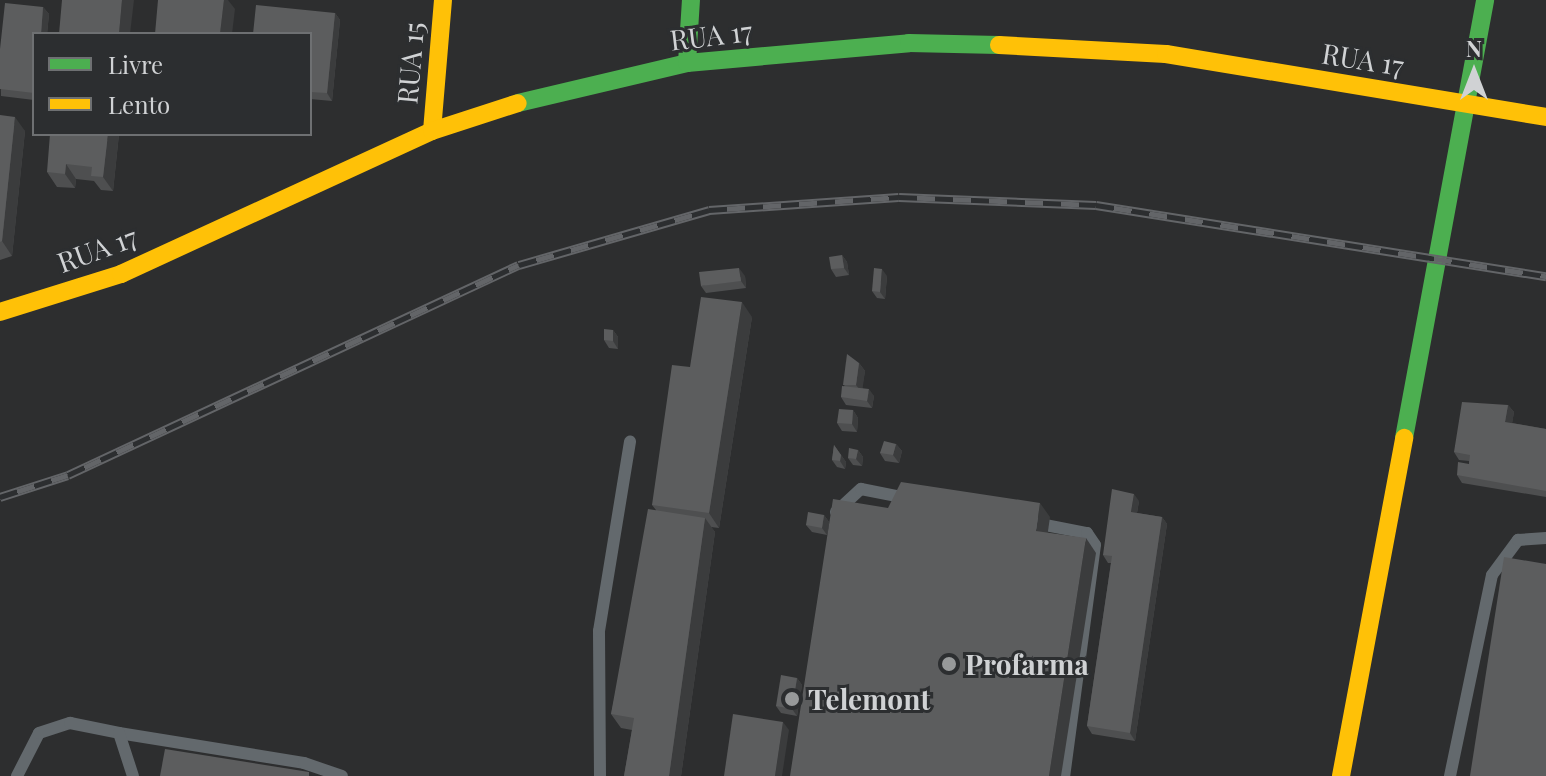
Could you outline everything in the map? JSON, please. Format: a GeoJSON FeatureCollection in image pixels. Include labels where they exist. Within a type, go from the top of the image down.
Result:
{"type":"FeatureCollection","features":[{"type":"Feature","properties":{"kind":"street","name":"RUA 15"},"geometry":{"type":"LineString","coordinates":[[432,131],[443,0]]}},
{"type":"Feature","properties":{"kind":"street"},"geometry":{"type":"LineString","coordinates":[[687,63],[691,0]]}},
{"type":"Feature","properties":{"kind":"street"},"geometry":{"type":"LineString","coordinates":[[1341,776],[1471,104],[1485,0]]}},
{"type":"Feature","properties":{"kind":"street","name":"RUA 17"},"geometry":{"type":"LineString","coordinates":[[0,312],[121,274],[432,131],[540,96],[687,63],[909,43],[1061,46],[1166,54],[1546,117]]}},
{"type":"Feature","properties":{"kind":"lane"},"geometry":{"type":"LineString","coordinates":[[600,776],[599,631],[630,442]]}},
{"type":"Feature","properties":{"kind":"lane"},"geometry":{"type":"LineString","coordinates":[[834,524],[845,498],[861,489],[921,501]]}},
{"type":"Feature","properties":{"kind":"lane"},"geometry":{"type":"LineString","coordinates":[[1012,519],[1087,533],[1095,545],[1064,776]]}},
{"type":"Feature","properties":{"kind":"lane"},"geometry":{"type":"LineString","coordinates":[[1450,776],[1492,575],[1518,540],[1546,538]]}},
{"type":"Feature","properties":{"kind":"lane"},"geometry":{"type":"LineString","coordinates":[[17,776],[39,733],[70,723],[223,747],[342,776]]}},
{"type":"Feature","properties":{"kind":"lane"},"geometry":{"type":"LineString","coordinates":[[119,733],[133,776]]}},
{"type":"Feature","properties":{"kind":"building"},"geometry":{"type":"Polygon","coordinates":[[[62,0],[122,0],[119,32],[59,32],[62,0]]]}},
{"type":"Feature","properties":{"kind":"building"},"geometry":{"type":"Polygon","coordinates":[[[158,0],[224,0],[220,32],[155,32],[158,0]]]}},
{"type":"Feature","properties":{"kind":"building"},"geometry":{"type":"Polygon","coordinates":[[[5,3],[43,7],[41,32],[32,32],[32,93],[0,89],[5,3]]]}},
{"type":"Feature","properties":{"kind":"building"},"geometry":{"type":"Polygon","coordinates":[[[256,5],[335,13],[327,93],[312,92],[312,32],[253,32],[256,5]]]}},
{"type":"Feature","properties":{"kind":"building"},"geometry":{"type":"Polygon","coordinates":[[[0,115],[15,117],[0,242],[0,115]]]}},
{"type":"Feature","properties":{"kind":"building"},"geometry":{"type":"Polygon","coordinates":[[[50,136],[108,136],[103,177],[91,176],[92,167],[66,164],[65,174],[47,172],[50,136]]]}},
{"type":"Feature","properties":{"kind":"building"},"geometry":{"type":"Polygon","coordinates":[[[842,255],[844,268],[831,269],[829,257],[842,255]]]}},
{"type":"Feature","properties":{"kind":"building"},"geometry":{"type":"Polygon","coordinates":[[[739,268],[741,281],[701,286],[699,272],[739,268]]]}},
{"type":"Feature","properties":{"kind":"building"},"geometry":{"type":"Polygon","coordinates":[[[874,268],[882,269],[880,292],[872,291],[874,268]]]}},
{"type":"Feature","properties":{"kind":"building"},"geometry":{"type":"Polygon","coordinates":[[[701,297],[742,302],[709,513],[652,505],[672,365],[690,367],[701,297]]]}},
{"type":"Feature","properties":{"kind":"building"},"geometry":{"type":"Polygon","coordinates":[[[604,329],[613,330],[613,341],[604,340],[604,329]]]}},
{"type":"Feature","properties":{"kind":"building"},"geometry":{"type":"Polygon","coordinates":[[[847,354],[859,363],[856,385],[843,385],[847,354]]]}},
{"type":"Feature","properties":{"kind":"building"},"geometry":{"type":"Polygon","coordinates":[[[842,386],[869,389],[867,401],[841,397],[842,386]]]}},
{"type":"Feature","properties":{"kind":"building"},"geometry":{"type":"Polygon","coordinates":[[[1462,402],[1508,405],[1505,422],[1546,429],[1546,491],[1457,475],[1458,462],[1469,464],[1470,455],[1454,452],[1462,402]]]}},
{"type":"Feature","properties":{"kind":"building"},"geometry":{"type":"Polygon","coordinates":[[[839,409],[853,410],[852,424],[837,423],[839,409]]]}},
{"type":"Feature","properties":{"kind":"building"},"geometry":{"type":"Polygon","coordinates":[[[884,441],[896,444],[893,455],[880,453],[884,441]]]}},
{"type":"Feature","properties":{"kind":"building"},"geometry":{"type":"Polygon","coordinates":[[[834,445],[841,455],[840,461],[832,460],[834,445]]]}},
{"type":"Feature","properties":{"kind":"building"},"geometry":{"type":"Polygon","coordinates":[[[849,448],[858,450],[856,459],[848,458],[849,448]]]}},
{"type":"Feature","properties":{"kind":"building","name":"Profarma"},"geometry":{"type":"Polygon","coordinates":[[[901,482],[1040,503],[1036,531],[1086,538],[1049,776],[790,776],[833,499],[888,508],[901,482]]]}},
{"type":"Feature","properties":{"kind":"building"},"geometry":{"type":"Polygon","coordinates":[[[1112,489],[1134,494],[1131,512],[1162,517],[1130,733],[1087,726],[1112,556],[1103,555],[1112,489]]]}},
{"type":"Feature","properties":{"kind":"building"},"geometry":{"type":"Polygon","coordinates":[[[648,509],[705,518],[669,776],[624,776],[634,718],[611,714],[648,509]]]}},
{"type":"Feature","properties":{"kind":"building"},"geometry":{"type":"Polygon","coordinates":[[[808,512],[824,515],[822,528],[806,525],[808,512]]]}},
{"type":"Feature","properties":{"kind":"building"},"geometry":{"type":"Polygon","coordinates":[[[1504,557],[1546,564],[1546,776],[1470,776],[1504,557]]]}},
{"type":"Feature","properties":{"kind":"building"},"geometry":{"type":"Polygon","coordinates":[[[781,675],[797,678],[792,709],[776,706],[781,675]]]}},
{"type":"Feature","properties":{"kind":"building"},"geometry":{"type":"Polygon","coordinates":[[[733,714],[783,722],[775,776],[724,776],[733,714]]]}},
{"type":"Feature","properties":{"kind":"building"},"geometry":{"type":"Polygon","coordinates":[[[165,749],[309,772],[309,776],[160,776],[165,749]]]}},
{"type":"Feature","properties":{"kind":"railway"},"geometry":{"type":"LineString","coordinates":[[0,497],[68,475],[519,265],[709,210],[899,197],[1096,205],[1546,276]]}},
{"type":"Feature","properties":{"kind":"traffic: fast"},"geometry":{"type":"LineString","coordinates":[[687,63],[691,0]]}},
{"type":"Feature","properties":{"kind":"traffic: fast"},"geometry":{"type":"LineString","coordinates":[[1404,438],[1485,0]]}},
{"type":"Feature","properties":{"kind":"traffic: fast"},"geometry":{"type":"LineString","coordinates":[[518,103],[687,63],[909,43],[999,45]]}},
{"type":"Feature","properties":{"kind":"traffic: slow"},"geometry":{"type":"LineString","coordinates":[[432,131],[443,0]]}},
{"type":"Feature","properties":{"kind":"traffic: slow"},"geometry":{"type":"LineString","coordinates":[[999,45],[1166,54],[1546,117]]}},
{"type":"Feature","properties":{"kind":"traffic: slow"},"geometry":{"type":"LineString","coordinates":[[0,312],[121,274],[432,131],[518,103]]}},
{"type":"Feature","properties":{"kind":"traffic: slow"},"geometry":{"type":"LineString","coordinates":[[1341,776],[1404,438]]}},
{"type":"Feature","properties":{"kind":"place","name":"Profarma"},"geometry":{"type":"Point","coordinates":[949,664]}},
{"type":"Feature","properties":{"kind":"place","name":"Telemont"},"geometry":{"type":"Point","coordinates":[792,699]}}]}
